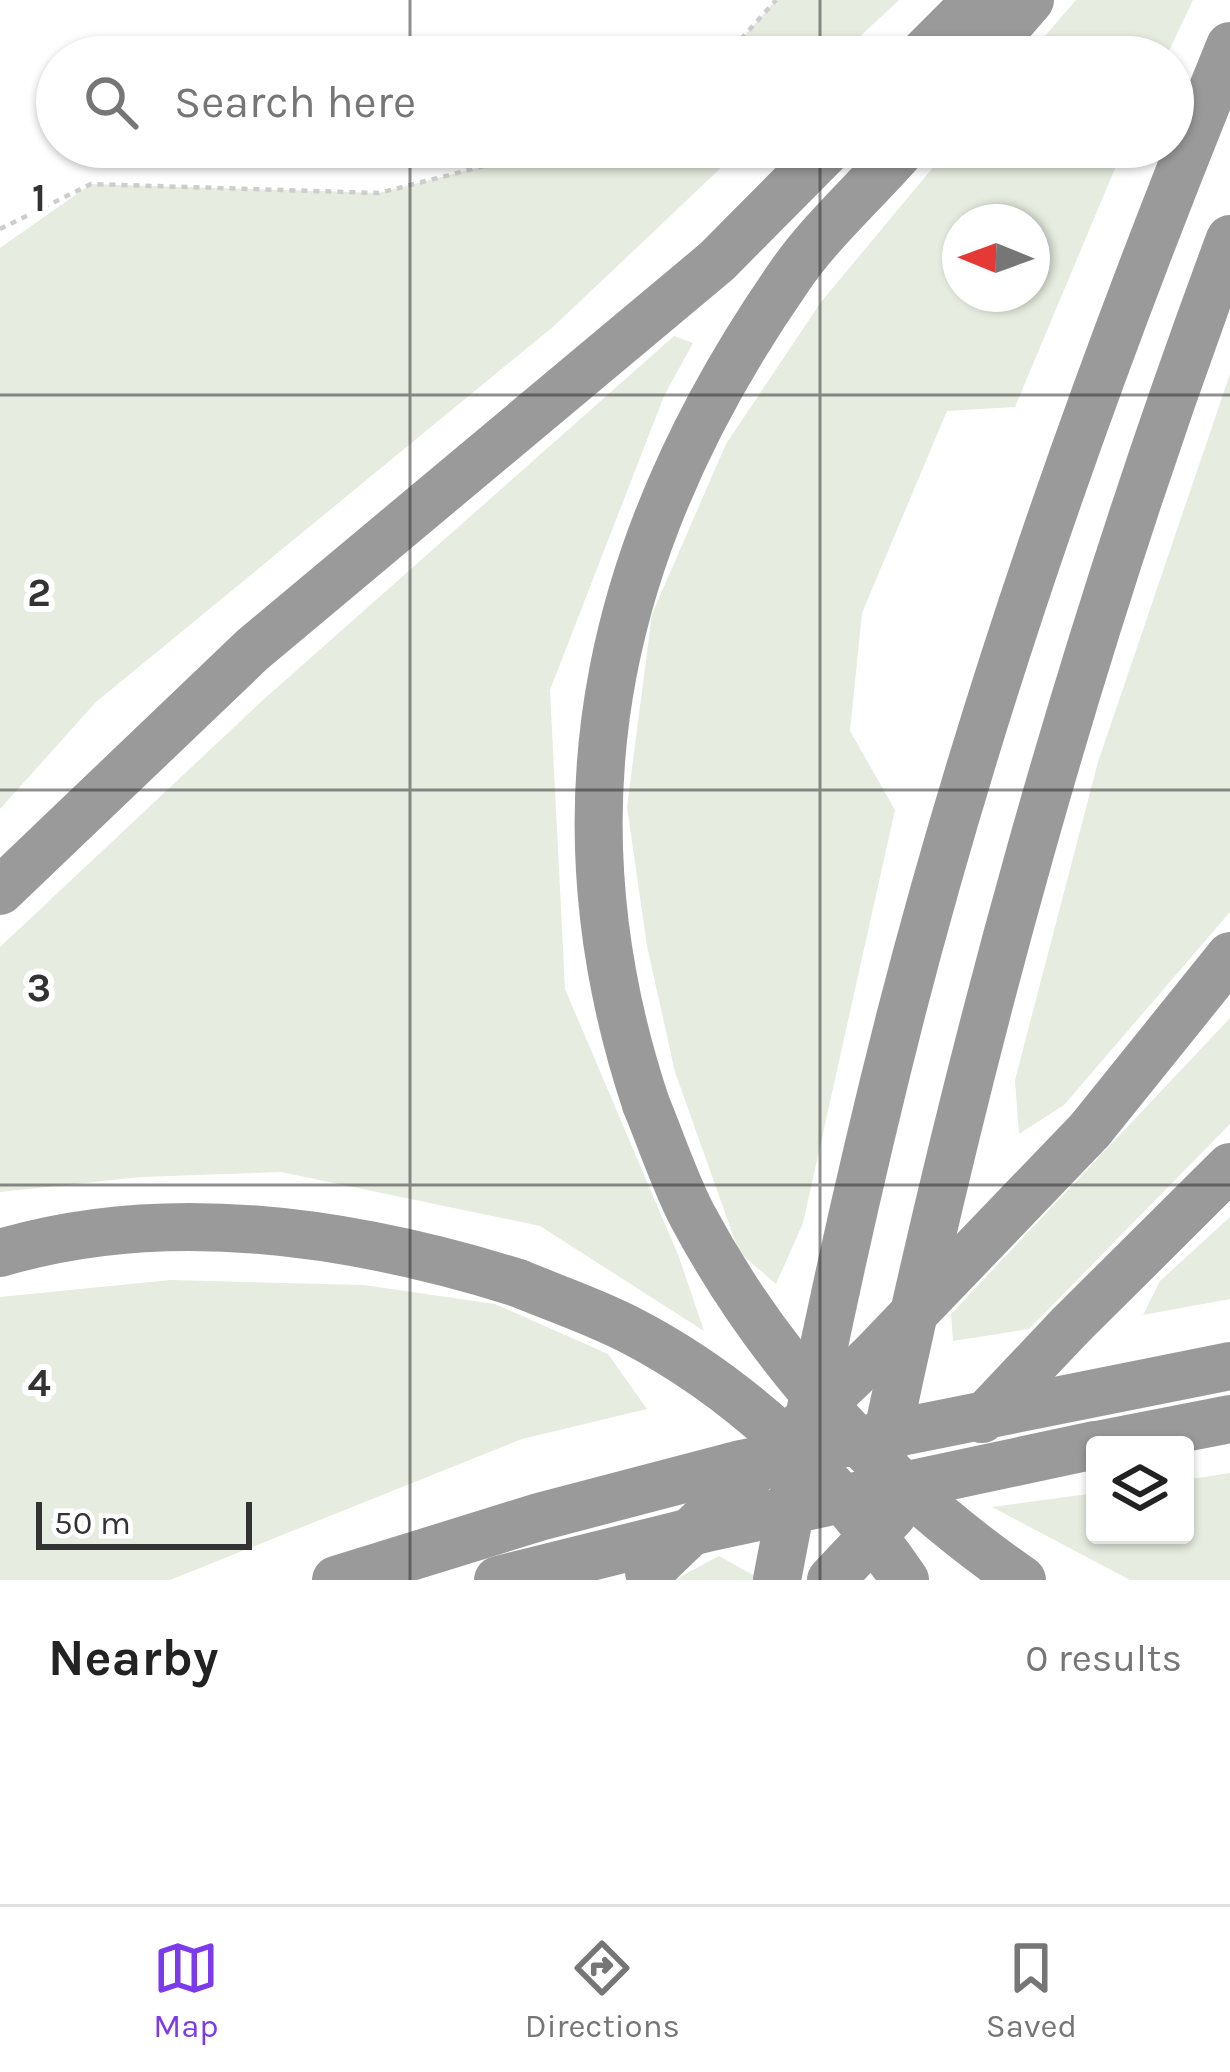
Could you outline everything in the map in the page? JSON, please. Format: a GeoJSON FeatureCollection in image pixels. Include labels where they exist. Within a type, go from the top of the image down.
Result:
{"type":"FeatureCollection","features":[{"type":"Feature","properties":{"kind":"highway"},"geometry":{"type":"LineString","coordinates":[[941,36],[977,0]]}},
{"type":"Feature","properties":{"kind":"highway"},"geometry":{"type":"LineString","coordinates":[[999,36],[1030,0]]}},
{"type":"Feature","properties":{"kind":"highway"},"geometry":{"type":"LineString","coordinates":[[1194,140],[1230,46]]}},
{"type":"Feature","properties":{"kind":"highway"},"geometry":{"type":"LineString","coordinates":[[0,891],[252,650],[684,290],[809,168]]}},
{"type":"Feature","properties":{"kind":"highway"},"geometry":{"type":"LineString","coordinates":[[885,168],[791,273],[702,414],[645,542],[624,607],[602,750],[601,873],[616,993],[646,1104],[691,1213],[764,1333],[816,1401],[962,1538],[1022,1580]]}},
{"type":"Feature","properties":{"kind":"highway"},"geometry":{"type":"LineString","coordinates":[[776,1580],[829,1308],[943,863],[1076,448],[1183,168]]}},
{"type":"Feature","properties":{"kind":"highway"},"geometry":{"type":"LineString","coordinates":[[857,1580],[927,1244],[1000,946],[1088,647],[1230,239]]}},
{"type":"Feature","properties":{"kind":"highway"},"geometry":{"type":"LineString","coordinates":[[645,1576],[873,1356],[1090,1130],[1230,956]]}},
{"type":"Feature","properties":{"kind":"highway"},"geometry":{"type":"LineString","coordinates":[[831,1580],[1070,1326],[1230,1167]]}},
{"type":"Feature","properties":{"kind":"highway"},"geometry":{"type":"LineString","coordinates":[[0,1252],[97,1235],[200,1228],[361,1241],[518,1283],[628,1329],[760,1416],[876,1537],[905,1580]]}},
{"type":"Feature","properties":{"kind":"highway"},"geometry":{"type":"LineString","coordinates":[[335,1580],[538,1516],[741,1465],[1230,1366]]}},
{"type":"Feature","properties":{"kind":"highway"},"geometry":{"type":"LineString","coordinates":[[1142,1436],[1230,1419]]}},
{"type":"Feature","properties":{"kind":"highway"},"geometry":{"type":"LineString","coordinates":[[498,1580],[758,1516],[1086,1447]]}},
{"type":"Feature","properties":{"kind":"path"},"geometry":{"type":"LineString","coordinates":[[744,36],[776,0]]}},
{"type":"Feature","properties":{"kind":"path"},"geometry":{"type":"LineString","coordinates":[[0,230],[91,184],[379,193],[477,168]]}},
{"type":"Feature","properties":{"kind":"shaded area"},"geometry":{"type":"Polygon","coordinates":[[[776,0],[899,0],[860,36],[744,36],[776,0]]]}},
{"type":"Feature","properties":{"kind":"shaded area"},"geometry":{"type":"Polygon","coordinates":[[[1076,0],[1193,0],[1176,36],[1045,36],[1076,0]]]}},
{"type":"Feature","properties":{"kind":"shaded area"},"geometry":{"type":"Polygon","coordinates":[[[477,168],[721,168],[554,326],[96,702],[0,809],[0,248],[91,184],[379,193],[477,168]]]}},
{"type":"Feature","properties":{"kind":"shaded area"},"geometry":{"type":"Polygon","coordinates":[[[933,168],[1115,168],[1015,407],[947,411],[862,613],[850,731],[895,810],[803,1223],[776,1284],[739,1252],[675,1072],[647,946],[627,807],[652,614],[726,444],[821,302],[933,168]]]}},
{"type":"Feature","properties":{"kind":"shaded area"},"geometry":{"type":"Polygon","coordinates":[[[674,336],[693,343],[664,396],[550,690],[565,989],[679,1257],[704,1331],[540,1226],[281,1172],[141,1177],[0,1192],[0,947],[263,700],[674,336]]]}},
{"type":"Feature","properties":{"kind":"shaded area"},"geometry":{"type":"Polygon","coordinates":[[[1230,374],[1230,912],[1064,1105],[1019,1134],[1015,1080],[1098,762],[1230,374]]]}},
{"type":"Feature","properties":{"kind":"shaded area"},"geometry":{"type":"Polygon","coordinates":[[[1230,1018],[1230,1124],[1029,1329],[953,1341],[951,1314],[1230,1018]]]}},
{"type":"Feature","properties":{"kind":"shaded area"},"geometry":{"type":"Polygon","coordinates":[[[1230,1217],[1230,1299],[1143,1315],[1160,1281],[1230,1217]]]}},
{"type":"Feature","properties":{"kind":"shaded area"},"geometry":{"type":"Polygon","coordinates":[[[171,1280],[364,1285],[495,1304],[608,1354],[647,1409],[522,1439],[170,1580],[0,1580],[0,1297],[171,1280]]]}},
{"type":"Feature","properties":{"kind":"shaded area"},"geometry":{"type":"Polygon","coordinates":[[[1230,1473],[1230,1580],[1130,1580],[992,1507],[1086,1494],[1086,1544],[1194,1544],[1194,1479],[1230,1473]]]}},
{"type":"Feature","properties":{"kind":"shaded area"},"geometry":{"type":"Polygon","coordinates":[[[719,1556],[762,1580],[674,1580],[719,1556]]]}}]}
